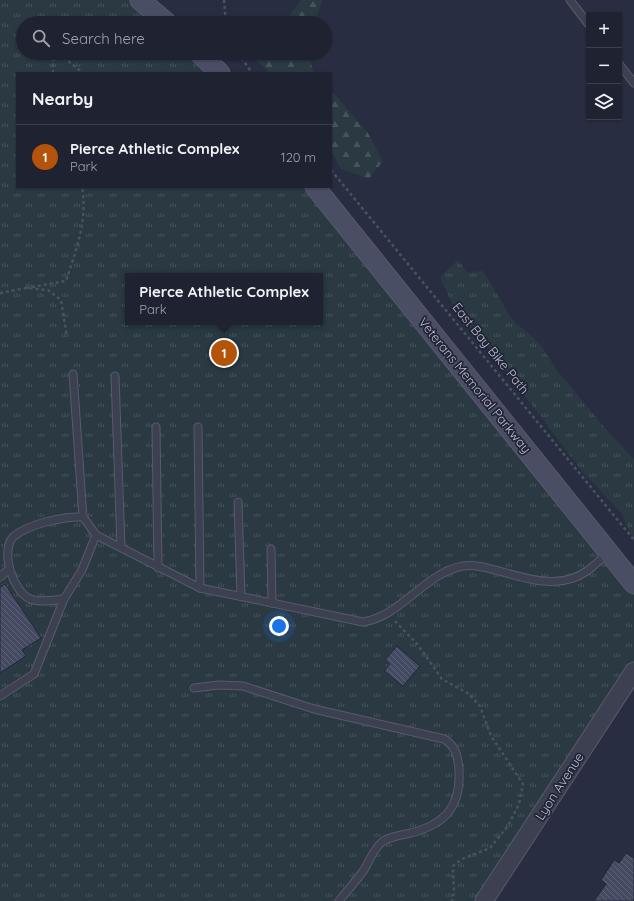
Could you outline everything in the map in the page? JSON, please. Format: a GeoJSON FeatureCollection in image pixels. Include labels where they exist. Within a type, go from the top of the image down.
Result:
{"type":"FeatureCollection","features":[{"type":"Feature","properties":{"kind":"main road"},"geometry":{"type":"LineString","coordinates":[[140,0],[159,16]]}},
{"type":"Feature","properties":{"kind":"main road"},"geometry":{"type":"LineString","coordinates":[[206,60],[219,72]]}},
{"type":"Feature","properties":{"kind":"main road","name":"Veterans Memorial Parkway"},"geometry":{"type":"LineString","coordinates":[[316,188],[610,552],[634,584]]}},
{"type":"Feature","properties":{"kind":"street","name":"Lyon Avenue"},"geometry":{"type":"LineString","coordinates":[[484,901],[634,671]]}},
{"type":"Feature","properties":{"kind":"lane"},"geometry":{"type":"LineString","coordinates":[[570,0],[586,21]]}},
{"type":"Feature","properties":{"kind":"lane"},"geometry":{"type":"LineString","coordinates":[[622,68],[634,83]]}},
{"type":"Feature","properties":{"kind":"lane"},"geometry":{"type":"LineString","coordinates":[[73,374],[83,517],[96,535],[158,568],[200,588],[363,622],[374,621],[388,613],[444,573],[463,566],[481,566],[533,580],[557,582],[578,576],[587,571],[610,552]]}},
{"type":"Feature","properties":{"kind":"lane"},"geometry":{"type":"LineString","coordinates":[[115,376],[121,547]]}},
{"type":"Feature","properties":{"kind":"lane"},"geometry":{"type":"LineString","coordinates":[[156,427],[158,568]]}},
{"type":"Feature","properties":{"kind":"lane"},"geometry":{"type":"LineString","coordinates":[[198,427],[200,588]]}},
{"type":"Feature","properties":{"kind":"lane"},"geometry":{"type":"LineString","coordinates":[[238,502],[241,596]]}},
{"type":"Feature","properties":{"kind":"lane"},"geometry":{"type":"LineString","coordinates":[[64,599],[51,601],[30,599],[16,584],[8,570],[7,550],[13,538],[30,527],[54,520],[83,517]]}},
{"type":"Feature","properties":{"kind":"lane"},"geometry":{"type":"LineString","coordinates":[[0,696],[34,674],[64,599],[82,570],[96,535]]}},
{"type":"Feature","properties":{"kind":"lane"},"geometry":{"type":"LineString","coordinates":[[271,549],[272,603]]}},
{"type":"Feature","properties":{"kind":"lane"},"geometry":{"type":"LineString","coordinates":[[0,577],[8,570]]}},
{"type":"Feature","properties":{"kind":"lane"},"geometry":{"type":"LineString","coordinates":[[194,688],[231,684],[254,688],[314,710],[444,739],[452,746],[458,762],[459,784],[456,799],[449,813],[429,827],[388,839],[381,843],[363,871],[339,901]]}},
{"type":"Feature","properties":{"kind":"path"},"geometry":{"type":"LineString","coordinates":[[224,0],[225,16]]}},
{"type":"Feature","properties":{"kind":"path"},"geometry":{"type":"LineString","coordinates":[[53,60],[53,72]]}},
{"type":"Feature","properties":{"kind":"path"},"geometry":{"type":"LineString","coordinates":[[67,60],[82,72]]}},
{"type":"Feature","properties":{"kind":"path"},"geometry":{"type":"LineString","coordinates":[[243,60],[251,72]]}},
{"type":"Feature","properties":{"kind":"path","name":"East Bay Bike Path"},"geometry":{"type":"LineString","coordinates":[[332,171],[634,540]]}},
{"type":"Feature","properties":{"kind":"path"},"geometry":{"type":"LineString","coordinates":[[0,293],[6,290],[66,281],[81,232],[84,213],[82,188]]}},
{"type":"Feature","properties":{"kind":"path"},"geometry":{"type":"LineString","coordinates":[[26,288],[48,290],[61,300],[67,337]]}},
{"type":"Feature","properties":{"kind":"path"},"geometry":{"type":"LineString","coordinates":[[388,613],[418,645],[442,679],[469,694],[480,706],[491,736],[502,755],[514,768],[523,784],[518,804],[508,826],[490,848],[462,859],[453,866],[454,893],[452,901]]}},
{"type":"Feature","properties":{"kind":"green space"},"geometry":{"type":"Polygon","coordinates":[[[0,0],[136,0],[154,16],[16,16],[16,60],[203,60],[216,72],[16,72],[16,188],[314,188],[634,583],[634,672],[491,901],[0,901],[0,0]]]}},
{"type":"Feature","properties":{"kind":"green space"},"geometry":{"type":"Polygon","coordinates":[[[301,0],[323,0],[317,16],[289,16],[301,0]]]}},
{"type":"Feature","properties":{"kind":"green space"},"geometry":{"type":"Polygon","coordinates":[[[256,60],[309,60],[314,72],[269,72],[256,60]]]}},
{"type":"Feature","properties":{"kind":"green space"},"geometry":{"type":"Polygon","coordinates":[[[332,93],[368,133],[383,161],[369,179],[341,169],[332,152],[332,93]]]}},
{"type":"Feature","properties":{"kind":"green space"},"geometry":{"type":"Polygon","coordinates":[[[458,260],[467,272],[483,271],[514,322],[532,336],[543,348],[556,369],[604,427],[634,459],[634,541],[621,513],[582,471],[487,346],[454,308],[440,277],[458,260]]]}},
{"type":"Feature","properties":{"kind":"building"},"geometry":{"type":"Polygon","coordinates":[[[5,584],[41,638],[22,650],[26,656],[0,673],[0,587],[5,584]]]}},
{"type":"Feature","properties":{"kind":"building"},"geometry":{"type":"Polygon","coordinates":[[[397,646],[420,666],[403,686],[384,671],[390,664],[385,660],[397,646]]]}},
{"type":"Feature","properties":{"kind":"building"},"geometry":{"type":"Polygon","coordinates":[[[626,853],[634,858],[634,901],[594,901],[606,884],[601,880],[614,860],[619,863],[626,853]]]}},
{"type":"Feature","properties":{"kind":"place","name":"Pierce Athletic Complex"},"geometry":{"type":"Point","coordinates":[224,353]}}]}
